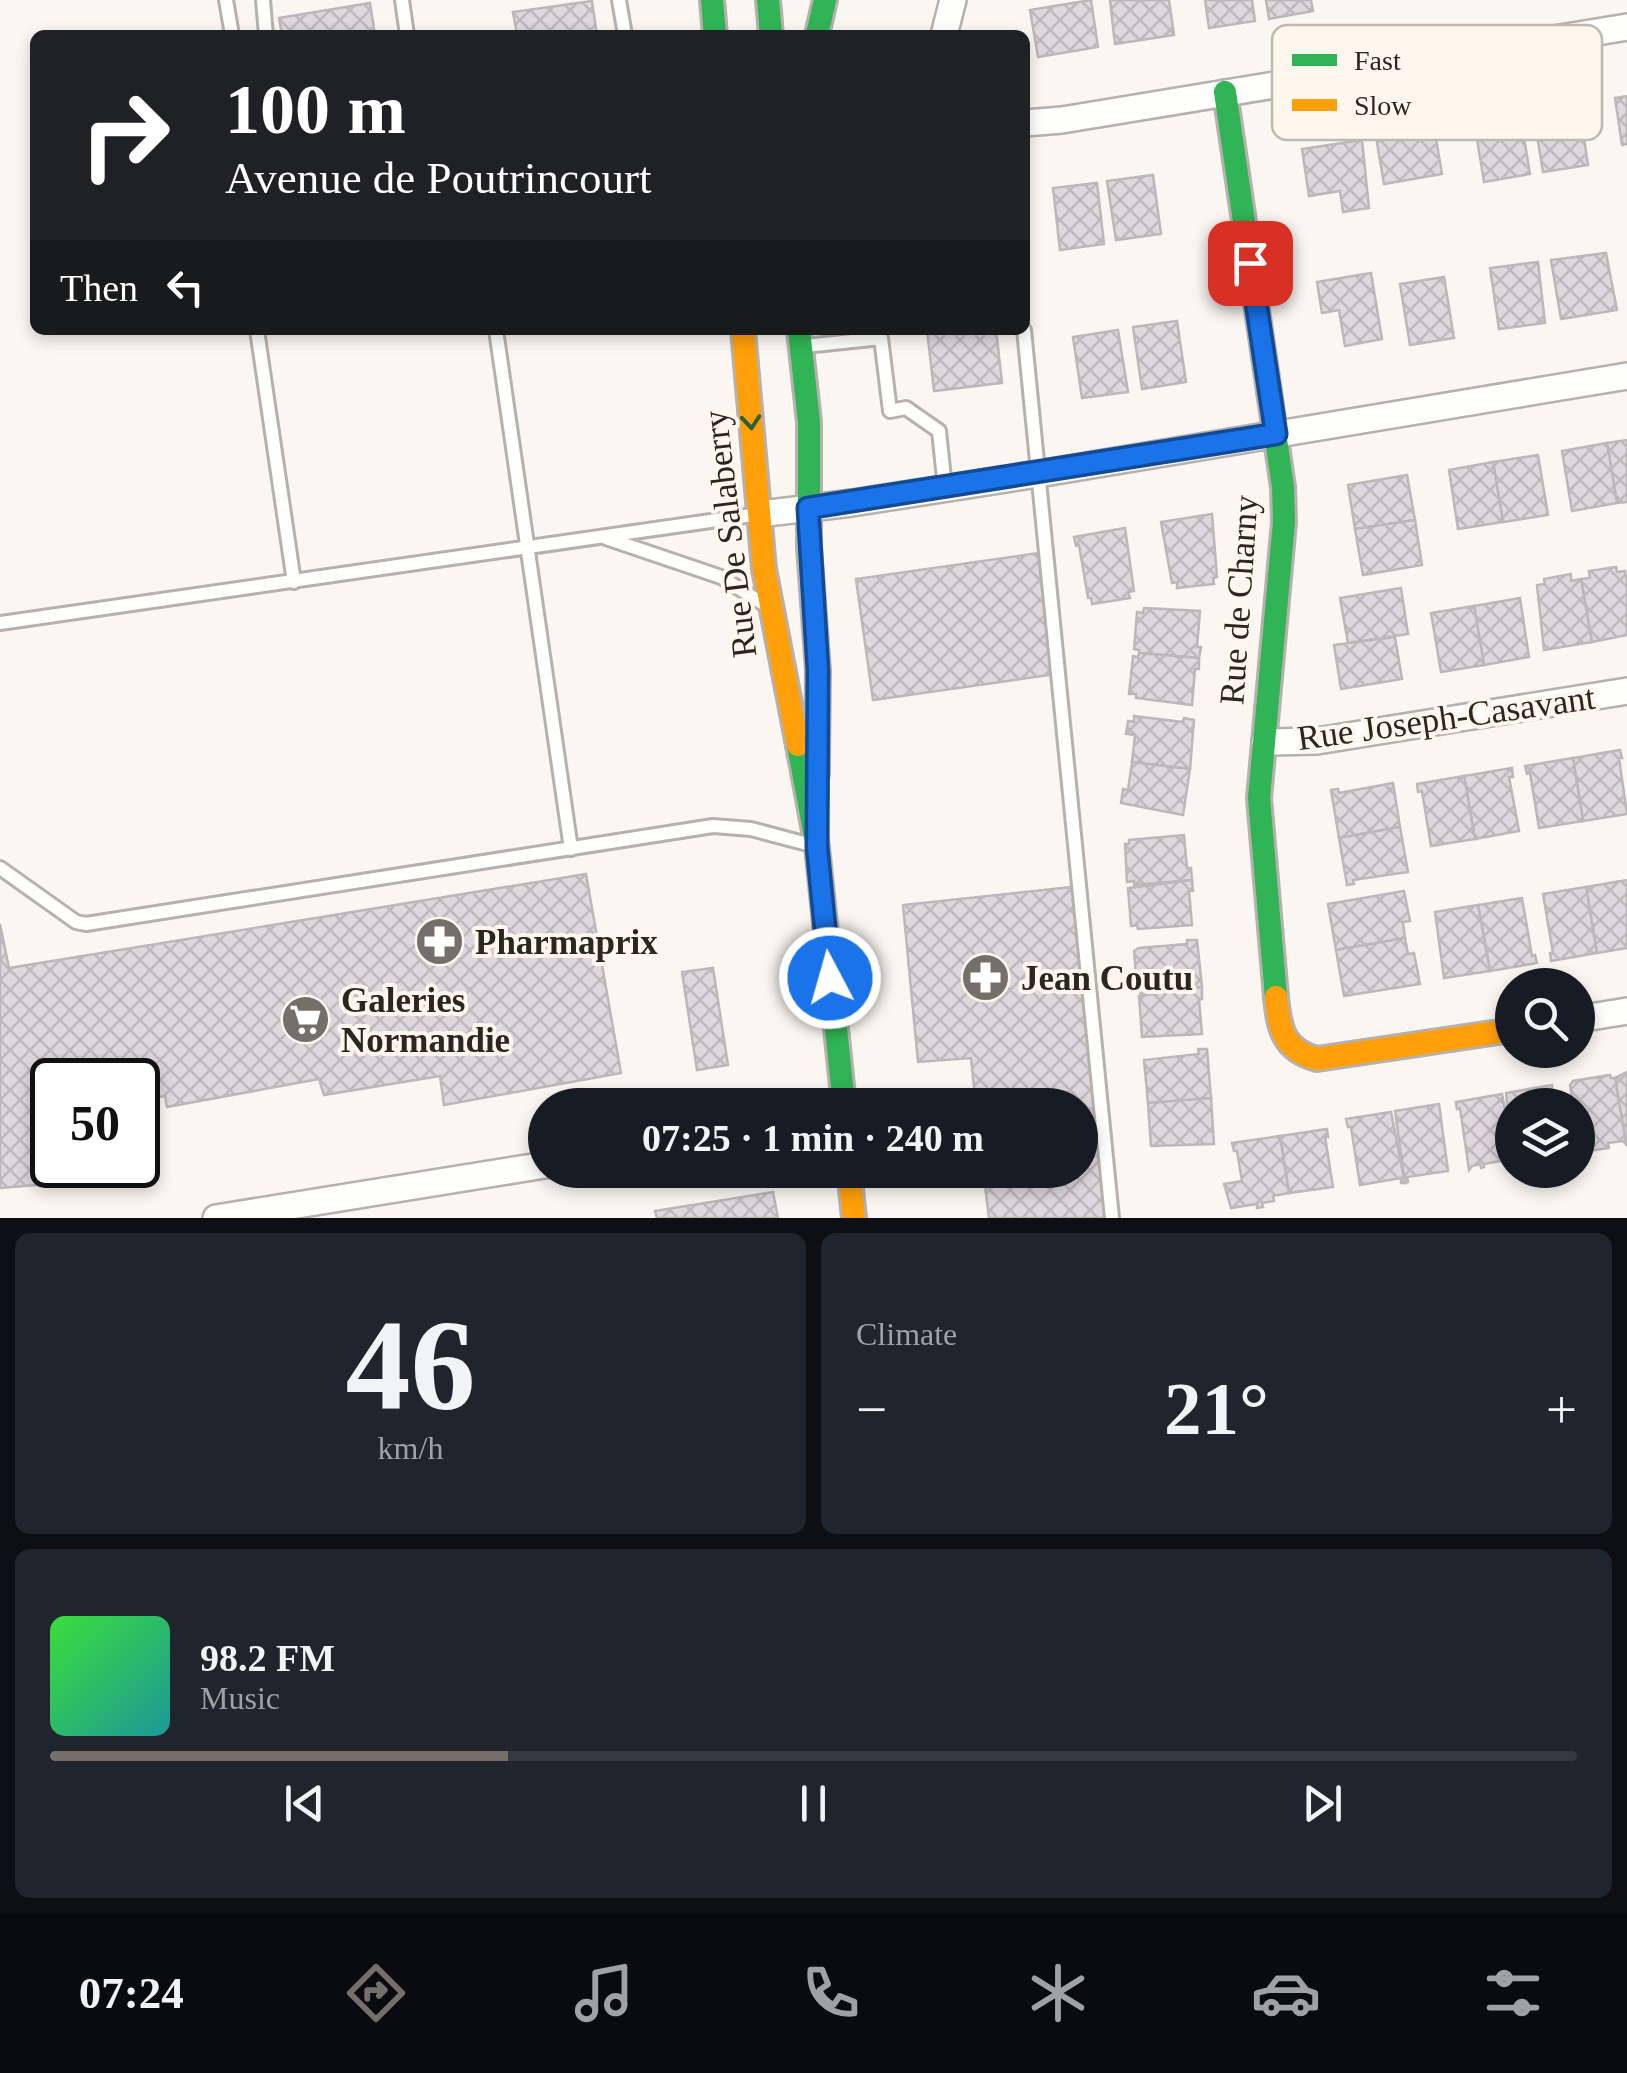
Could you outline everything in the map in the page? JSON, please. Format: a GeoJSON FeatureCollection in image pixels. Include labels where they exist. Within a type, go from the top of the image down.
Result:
{"type":"FeatureCollection","features":[{"type":"Feature","properties":{"kind":"main road"},"geometry":{"type":"LineString","coordinates":[[712,0],[715,30]]}},
{"type":"Feature","properties":{"kind":"main road"},"geometry":{"type":"LineString","coordinates":[[768,0],[771,30]]}},
{"type":"Feature","properties":{"kind":"main road"},"geometry":{"type":"LineString","coordinates":[[818,30],[825,0]]}},
{"type":"Feature","properties":{"kind":"main road","name":"Rue de Charny"},"geometry":{"type":"LineString","coordinates":[[1226,92],[1276,434],[1284,522],[1260,818],[1277,1018],[1283,1037],[1295,1051],[1312,1059],[1336,1059],[1495,1033]]}},
{"type":"Feature","properties":{"kind":"main road","name":"Rue De Salaberry"},"geometry":{"type":"LineString","coordinates":[[744,335],[770,610],[817,847],[842,1088]]}},
{"type":"Feature","properties":{"kind":"main road","name":"Rue De Salaberry"},"geometry":{"type":"LineString","coordinates":[[800,338],[809,422],[808,508],[818,671],[817,847]]}},
{"type":"Feature","properties":{"kind":"main road"},"geometry":{"type":"LineString","coordinates":[[852,1188],[854,1218]]}},
{"type":"Feature","properties":{"kind":"street"},"geometry":{"type":"LineString","coordinates":[[1602,31],[1627,27]]}},
{"type":"Feature","properties":{"kind":"street"},"geometry":{"type":"LineString","coordinates":[[1030,123],[1272,85]]}},
{"type":"Feature","properties":{"kind":"street"},"geometry":{"type":"LineString","coordinates":[[760,514],[1038,474],[1627,376]]}},
{"type":"Feature","properties":{"kind":"street","name":"Rue Joseph-Casavant"},"geometry":{"type":"LineString","coordinates":[[1264,742],[1317,741],[1627,691]]}},
{"type":"Feature","properties":{"kind":"street"},"geometry":{"type":"LineString","coordinates":[[1595,1016],[1627,1011]]}},
{"type":"Feature","properties":{"kind":"street"},"geometry":{"type":"LineString","coordinates":[[216,1218],[528,1168]]}},
{"type":"Feature","properties":{"kind":"lane"},"geometry":{"type":"LineString","coordinates":[[226,0],[231,30]]}},
{"type":"Feature","properties":{"kind":"lane"},"geometry":{"type":"LineString","coordinates":[[263,0],[266,30]]}},
{"type":"Feature","properties":{"kind":"lane"},"geometry":{"type":"LineString","coordinates":[[402,0],[406,30]]}},
{"type":"Feature","properties":{"kind":"lane"},"geometry":{"type":"LineString","coordinates":[[619,0],[624,30]]}},
{"type":"Feature","properties":{"kind":"lane"},"geometry":{"type":"LineString","coordinates":[[258,335],[294,582]]}},
{"type":"Feature","properties":{"kind":"lane"},"geometry":{"type":"LineString","coordinates":[[497,335],[571,849]]}},
{"type":"Feature","properties":{"kind":"lane"},"geometry":{"type":"LineString","coordinates":[[1024,335],[1112,1218]]}},
{"type":"Feature","properties":{"kind":"lane"},"geometry":{"type":"LineString","coordinates":[[800,338],[881,338],[890,411],[906,408],[939,430],[945,488]]}},
{"type":"Feature","properties":{"kind":"lane"},"geometry":{"type":"LineString","coordinates":[[0,623],[760,514]]}},
{"type":"Feature","properties":{"kind":"lane"},"geometry":{"type":"LineString","coordinates":[[604,537],[721,577],[770,610]]}},
{"type":"Feature","properties":{"kind":"lane"},"geometry":{"type":"LineString","coordinates":[[0,868],[76,922],[86,924],[713,826],[751,829],[817,847]]}},
{"type":"Feature","properties":{"kind":"building"},"geometry":{"type":"Polygon","coordinates":[[[1091,0],[1098,47],[1038,57],[1030,10],[1091,0]]]}},
{"type":"Feature","properties":{"kind":"building"},"geometry":{"type":"Polygon","coordinates":[[[1110,0],[1169,0],[1174,35],[1115,44],[1110,0]]]}},
{"type":"Feature","properties":{"kind":"building"},"geometry":{"type":"Polygon","coordinates":[[[1205,0],[1252,0],[1255,21],[1209,28],[1205,0]]]}},
{"type":"Feature","properties":{"kind":"building"},"geometry":{"type":"Polygon","coordinates":[[[1266,0],[1311,0],[1313,11],[1269,19],[1266,0]]]}},
{"type":"Feature","properties":{"kind":"building"},"geometry":{"type":"Polygon","coordinates":[[[592,1],[596,30],[516,30],[513,12],[592,1]]]}},
{"type":"Feature","properties":{"kind":"building"},"geometry":{"type":"Polygon","coordinates":[[[370,3],[374,30],[281,30],[279,18],[370,3]]]}},
{"type":"Feature","properties":{"kind":"building"},"geometry":{"type":"Polygon","coordinates":[[[1627,96],[1627,144],[1622,145],[1615,98],[1627,96]]]}},
{"type":"Feature","properties":{"kind":"building"},"geometry":{"type":"Polygon","coordinates":[[[1362,140],[1369,208],[1343,212],[1340,191],[1309,196],[1302,149],[1362,140]]]}},
{"type":"Feature","properties":{"kind":"building"},"geometry":{"type":"Polygon","coordinates":[[[1377,140],[1436,140],[1442,174],[1384,184],[1377,140]]]}},
{"type":"Feature","properties":{"kind":"building"},"geometry":{"type":"Polygon","coordinates":[[[1477,140],[1524,140],[1530,174],[1484,182],[1477,140]]]}},
{"type":"Feature","properties":{"kind":"building"},"geometry":{"type":"Polygon","coordinates":[[[1538,140],[1584,140],[1588,165],[1543,172],[1538,140]]]}},
{"type":"Feature","properties":{"kind":"building"},"geometry":{"type":"Polygon","coordinates":[[[1153,175],[1161,234],[1116,240],[1107,181],[1153,175]]]}},
{"type":"Feature","properties":{"kind":"building"},"geometry":{"type":"Polygon","coordinates":[[[1097,183],[1104,244],[1060,250],[1053,188],[1097,183]]]}},
{"type":"Feature","properties":{"kind":"building"},"geometry":{"type":"Polygon","coordinates":[[[1606,253],[1617,310],[1561,319],[1551,260],[1606,253]]]}},
{"type":"Feature","properties":{"kind":"building"},"geometry":{"type":"Polygon","coordinates":[[[1538,262],[1545,323],[1499,329],[1490,268],[1538,262]]]}},
{"type":"Feature","properties":{"kind":"building"},"geometry":{"type":"Polygon","coordinates":[[[1371,273],[1382,339],[1345,346],[1339,310],[1322,313],[1317,282],[1371,273]]]}},
{"type":"Feature","properties":{"kind":"building"},"geometry":{"type":"Polygon","coordinates":[[[1444,277],[1454,338],[1410,345],[1400,284],[1444,277]]]}},
{"type":"Feature","properties":{"kind":"building"},"geometry":{"type":"Polygon","coordinates":[[[1177,321],[1186,382],[1142,389],[1133,327],[1177,321]]]}},
{"type":"Feature","properties":{"kind":"building"},"geometry":{"type":"Polygon","coordinates":[[[1118,330],[1128,392],[1082,398],[1073,337],[1118,330]]]}},
{"type":"Feature","properties":{"kind":"building"},"geometry":{"type":"Polygon","coordinates":[[[928,335],[997,335],[1002,383],[934,391],[928,335]]]}},
{"type":"Feature","properties":{"kind":"building"},"geometry":{"type":"Polygon","coordinates":[[[1627,440],[1627,502],[1617,503],[1607,443],[1627,440]]]}},
{"type":"Feature","properties":{"kind":"building"},"geometry":{"type":"Polygon","coordinates":[[[1607,443],[1617,503],[1572,511],[1562,451],[1607,443]]]}},
{"type":"Feature","properties":{"kind":"building"},"geometry":{"type":"Polygon","coordinates":[[[1538,455],[1548,515],[1503,522],[1493,462],[1538,455]]]}},
{"type":"Feature","properties":{"kind":"building"},"geometry":{"type":"Polygon","coordinates":[[[1493,462],[1503,522],[1458,529],[1449,470],[1493,462]]]}},
{"type":"Feature","properties":{"kind":"building"},"geometry":{"type":"Polygon","coordinates":[[[1407,475],[1415,520],[1355,529],[1348,485],[1407,475]]]}},
{"type":"Feature","properties":{"kind":"building"},"geometry":{"type":"Polygon","coordinates":[[[1212,514],[1217,577],[1213,578],[1214,584],[1177,588],[1177,582],[1172,583],[1161,522],[1212,514]]]}},
{"type":"Feature","properties":{"kind":"building"},"geometry":{"type":"Polygon","coordinates":[[[1415,520],[1422,565],[1363,575],[1355,529],[1415,520]]]}},
{"type":"Feature","properties":{"kind":"building"},"geometry":{"type":"Polygon","coordinates":[[[1125,528],[1134,591],[1128,592],[1130,598],[1092,604],[1074,537],[1125,528]]]}},
{"type":"Feature","properties":{"kind":"building"},"geometry":{"type":"Polygon","coordinates":[[[1039,553],[1056,674],[873,700],[856,579],[1039,553]]]}},
{"type":"Feature","properties":{"kind":"building"},"geometry":{"type":"Polygon","coordinates":[[[1616,567],[1617,572],[1625,571],[1627,581],[1627,635],[1592,642],[1581,579],[1590,578],[1589,571],[1616,567]]]}},
{"type":"Feature","properties":{"kind":"building"},"geometry":{"type":"Polygon","coordinates":[[[1571,574],[1571,581],[1581,579],[1592,642],[1544,650],[1537,585],[1545,584],[1544,579],[1571,574]]]}},
{"type":"Feature","properties":{"kind":"building"},"geometry":{"type":"Polygon","coordinates":[[[1401,588],[1408,634],[1348,643],[1340,598],[1401,588]]]}},
{"type":"Feature","properties":{"kind":"building"},"geometry":{"type":"Polygon","coordinates":[[[1520,598],[1529,657],[1484,665],[1474,606],[1520,598]]]}},
{"type":"Feature","properties":{"kind":"building"},"geometry":{"type":"Polygon","coordinates":[[[1474,606],[1484,665],[1441,672],[1431,613],[1474,606]]]}},
{"type":"Feature","properties":{"kind":"building"},"geometry":{"type":"Polygon","coordinates":[[[1144,608],[1200,611],[1199,658],[1139,653],[1134,649],[1137,612],[1143,613],[1144,608]]]}},
{"type":"Feature","properties":{"kind":"building"},"geometry":{"type":"Polygon","coordinates":[[[1395,637],[1402,679],[1341,689],[1334,645],[1395,637]]]}},
{"type":"Feature","properties":{"kind":"building"},"geometry":{"type":"Polygon","coordinates":[[[1139,653],[1199,658],[1192,705],[1129,694],[1133,656],[1138,657],[1139,653]]]}},
{"type":"Feature","properties":{"kind":"building"},"geometry":{"type":"Polygon","coordinates":[[[1134,716],[1194,720],[1190,769],[1132,762],[1135,735],[1126,734],[1128,721],[1134,722],[1134,716]]]}},
{"type":"Feature","properties":{"kind":"building"},"geometry":{"type":"Polygon","coordinates":[[[1620,750],[1627,814],[1583,821],[1573,758],[1620,750]]]}},
{"type":"Feature","properties":{"kind":"building"},"geometry":{"type":"Polygon","coordinates":[[[1573,758],[1583,821],[1539,828],[1530,773],[1527,774],[1525,766],[1573,758]]]}},
{"type":"Feature","properties":{"kind":"building"},"geometry":{"type":"Polygon","coordinates":[[[1132,762],[1190,769],[1183,815],[1121,803],[1123,789],[1128,790],[1132,762]]]}},
{"type":"Feature","properties":{"kind":"building"},"geometry":{"type":"Polygon","coordinates":[[[1512,768],[1513,777],[1509,777],[1519,831],[1475,839],[1464,776],[1512,768]]]}},
{"type":"Feature","properties":{"kind":"building"},"geometry":{"type":"Polygon","coordinates":[[[1464,776],[1475,839],[1431,846],[1422,791],[1418,792],[1417,784],[1464,776]]]}},
{"type":"Feature","properties":{"kind":"building"},"geometry":{"type":"Polygon","coordinates":[[[1393,783],[1400,827],[1339,838],[1331,790],[1338,789],[1339,793],[1393,783]]]}},
{"type":"Feature","properties":{"kind":"building"},"geometry":{"type":"Polygon","coordinates":[[[1400,827],[1408,872],[1353,880],[1354,884],[1347,885],[1339,838],[1400,827]]]}},
{"type":"Feature","properties":{"kind":"building"},"geometry":{"type":"Polygon","coordinates":[[[1184,835],[1192,880],[1134,885],[1134,881],[1127,882],[1125,844],[1129,840],[1184,835]]]}},
{"type":"Feature","properties":{"kind":"building","name":"Galeries Normandie"},"geometry":{"type":"Polygon","coordinates":[[[586,874],[621,1073],[444,1105],[440,1076],[324,1095],[319,1079],[167,1107],[165,1096],[160,1097],[160,1058],[30,1058],[30,1186],[0,1188],[0,924],[9,968],[586,874]]]}},
{"type":"Feature","properties":{"kind":"building"},"geometry":{"type":"Polygon","coordinates":[[[1192,880],[1192,925],[1138,929],[1137,925],[1131,926],[1128,888],[1192,880]]]}},
{"type":"Feature","properties":{"kind":"building"},"geometry":{"type":"Polygon","coordinates":[[[1627,880],[1627,948],[1597,953],[1586,887],[1627,880]]]}},
{"type":"Feature","properties":{"kind":"building"},"geometry":{"type":"Polygon","coordinates":[[[1072,887],[1093,1088],[974,1088],[971,1058],[918,1062],[903,905],[1072,887]]]}},
{"type":"Feature","properties":{"kind":"building"},"geometry":{"type":"Polygon","coordinates":[[[1586,887],[1597,953],[1551,961],[1543,894],[1586,887]]]}},
{"type":"Feature","properties":{"kind":"building"},"geometry":{"type":"Polygon","coordinates":[[[1404,891],[1410,921],[1403,922],[1405,938],[1336,950],[1328,904],[1404,891]]]}},
{"type":"Feature","properties":{"kind":"building"},"geometry":{"type":"Polygon","coordinates":[[[1522,898],[1532,956],[1535,955],[1537,963],[1490,971],[1478,905],[1522,898]]]}},
{"type":"Feature","properties":{"kind":"building"},"geometry":{"type":"Polygon","coordinates":[[[1478,905],[1490,971],[1444,978],[1435,912],[1478,905]]]}},
{"type":"Feature","properties":{"kind":"building"},"geometry":{"type":"Polygon","coordinates":[[[1405,938],[1408,954],[1414,953],[1420,984],[1344,996],[1336,950],[1405,938]]]}},
{"type":"Feature","properties":{"kind":"building"},"geometry":{"type":"Polygon","coordinates":[[[1187,940],[1197,940],[1202,987],[1141,994],[1137,990],[1134,951],[1187,944],[1187,940]]]}},
{"type":"Feature","properties":{"kind":"building"},"geometry":{"type":"Polygon","coordinates":[[[713,968],[728,1065],[697,1070],[682,972],[713,968]]]}},
{"type":"Feature","properties":{"kind":"building"},"geometry":{"type":"Polygon","coordinates":[[[1202,987],[1202,1034],[1142,1037],[1139,996],[1202,987]]]}},
{"type":"Feature","properties":{"kind":"building"},"geometry":{"type":"Polygon","coordinates":[[[1198,1049],[1207,1049],[1211,1098],[1148,1103],[1144,1060],[1199,1054],[1198,1049]]]}},
{"type":"Feature","properties":{"kind":"building"},"geometry":{"type":"Polygon","coordinates":[[[1627,1072],[1627,1143],[1626,1144],[1615,1078],[1627,1072]]]}},
{"type":"Feature","properties":{"kind":"building"},"geometry":{"type":"Polygon","coordinates":[[[1610,1075],[1615,1078],[1626,1144],[1608,1143],[1609,1148],[1595,1150],[1595,1088],[1570,1088],[1573,1081],[1610,1075]]]}},
{"type":"Feature","properties":{"kind":"building"},"geometry":{"type":"Polygon","coordinates":[[[1495,1095],[1495,1162],[1469,1170],[1456,1102],[1495,1095]]]}},
{"type":"Feature","properties":{"kind":"building"},"geometry":{"type":"Polygon","coordinates":[[[1211,1098],[1214,1144],[1151,1146],[1148,1103],[1211,1098]]]}},
{"type":"Feature","properties":{"kind":"building"},"geometry":{"type":"Polygon","coordinates":[[[1439,1104],[1448,1171],[1407,1177],[1405,1183],[1395,1111],[1439,1104]]]}},
{"type":"Feature","properties":{"kind":"building"},"geometry":{"type":"Polygon","coordinates":[[[1391,1112],[1405,1183],[1401,1183],[1401,1178],[1360,1185],[1351,1127],[1346,1119],[1391,1112]]]}},
{"type":"Feature","properties":{"kind":"building"},"geometry":{"type":"Polygon","coordinates":[[[1327,1129],[1333,1187],[1289,1193],[1280,1136],[1327,1129]]]}},
{"type":"Feature","properties":{"kind":"building"},"geometry":{"type":"Polygon","coordinates":[[[1098,1133],[1107,1218],[989,1218],[985,1188],[1098,1188],[1098,1133]]]}},
{"type":"Feature","properties":{"kind":"building"},"geometry":{"type":"Polygon","coordinates":[[[1280,1136],[1289,1193],[1273,1196],[1274,1201],[1262,1203],[1263,1207],[1257,1208],[1257,1204],[1231,1208],[1224,1184],[1242,1181],[1232,1143],[1280,1136]]]}},
{"type":"Feature","properties":{"kind":"building"},"geometry":{"type":"Polygon","coordinates":[[[773,1192],[778,1218],[657,1218],[655,1211],[773,1192]]]}},
{"type":"Feature","properties":{"kind":"traffic: fast"},"geometry":{"type":"LineString","coordinates":[[712,0],[715,30]]}},
{"type":"Feature","properties":{"kind":"traffic: fast"},"geometry":{"type":"LineString","coordinates":[[768,0],[771,30]]}},
{"type":"Feature","properties":{"kind":"traffic: fast"},"geometry":{"type":"LineString","coordinates":[[818,30],[825,0]]}},
{"type":"Feature","properties":{"kind":"traffic: fast"},"geometry":{"type":"LineString","coordinates":[[1225,92],[1283,487],[1284,522],[1259,798],[1276,997]]}},
{"type":"Feature","properties":{"kind":"traffic: fast"},"geometry":{"type":"LineString","coordinates":[[800,335],[809,422],[809,547],[818,671],[817,773]]}},
{"type":"Feature","properties":{"kind":"traffic: fast"},"geometry":{"type":"LineString","coordinates":[[798,745],[817,847],[842,1088]]}},
{"type":"Feature","properties":{"kind":"traffic: slow"},"geometry":{"type":"LineString","coordinates":[[743,335],[764,569],[798,745]]}},
{"type":"Feature","properties":{"kind":"traffic: slow"},"geometry":{"type":"LineString","coordinates":[[1276,997],[1279,1018],[1290,1044],[1317,1059],[1495,1033]]}},
{"type":"Feature","properties":{"kind":"traffic: slow"},"geometry":{"type":"LineString","coordinates":[[851,1188],[854,1218]]}},
{"type":"Feature","properties":{"kind":"place","name":"Pharmaprix"},"geometry":{"type":"Point","coordinates":[440,942]}},
{"type":"Feature","properties":{"kind":"place","name":"Jean Coutu"},"geometry":{"type":"Point","coordinates":[986,978]}},
{"type":"Feature","properties":{"kind":"place","name":"Galeries Normandie"},"geometry":{"type":"Point","coordinates":[306,1020]}},
{"type":"Feature","properties":{"kind":"route"},"geometry":{"type":"LineString","coordinates":[[830,978],[817,847],[818,671],[808,508],[1276,434],[1250,263]]}}]}
